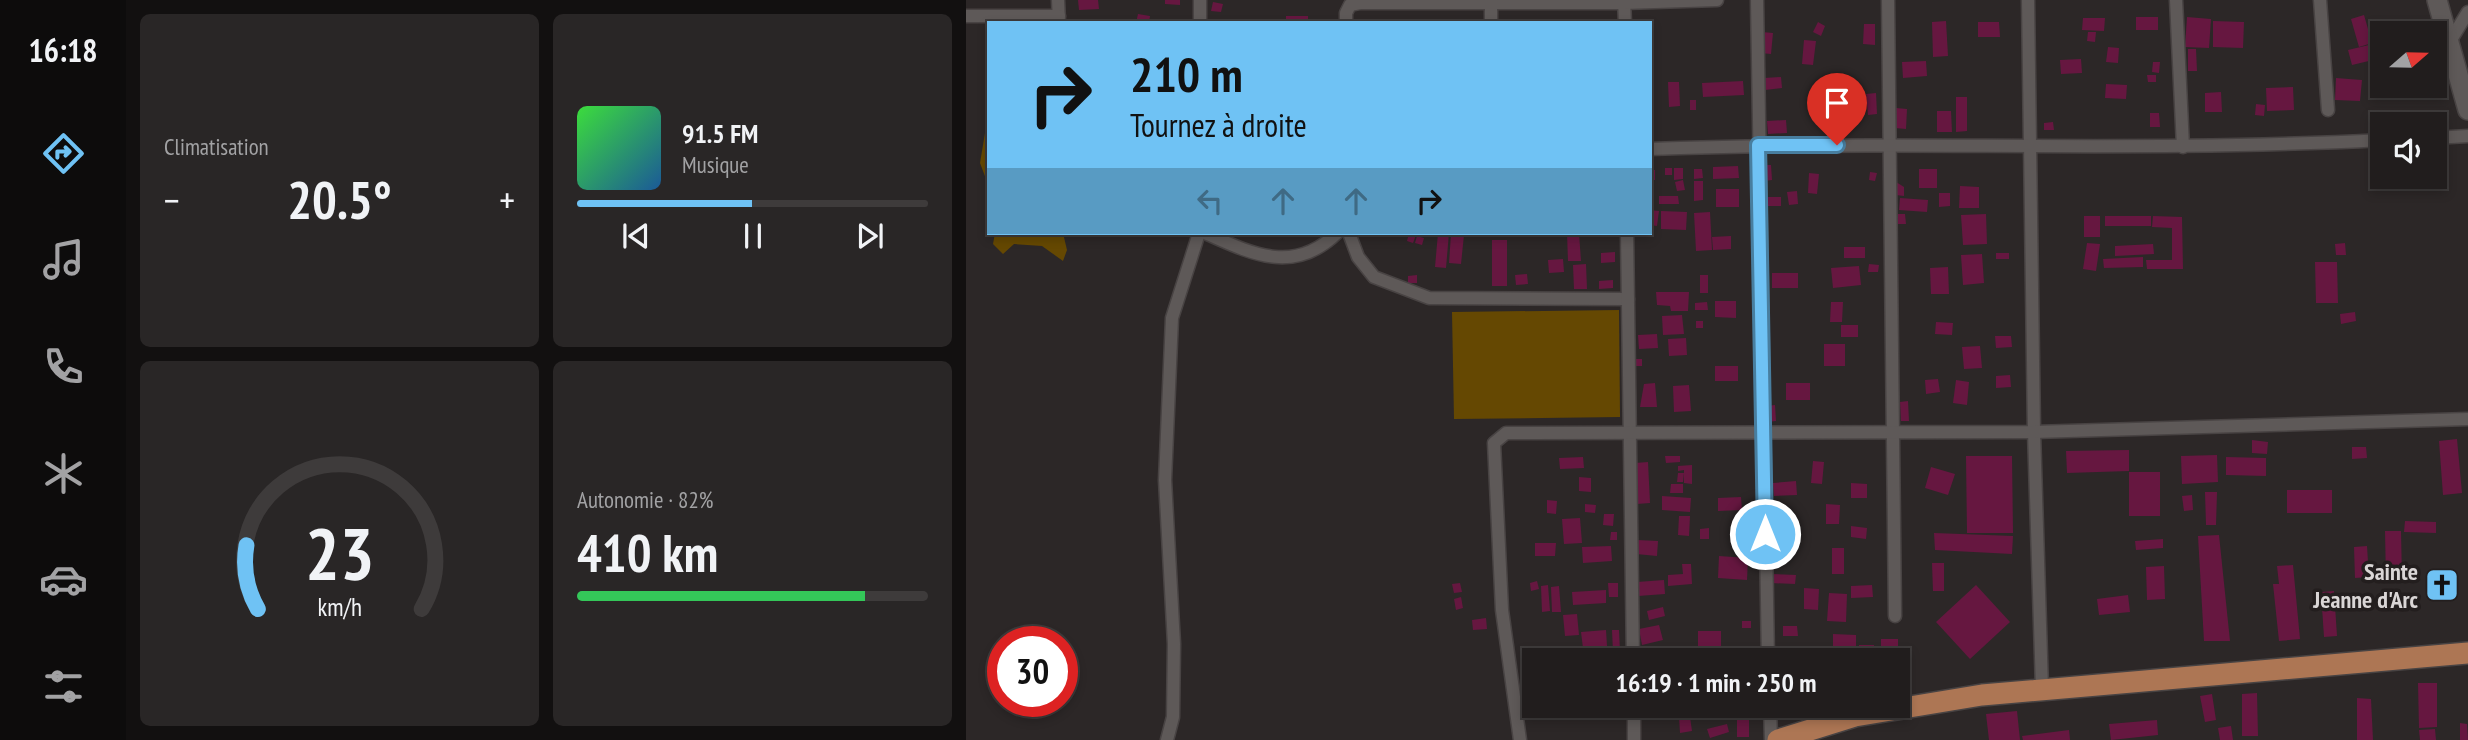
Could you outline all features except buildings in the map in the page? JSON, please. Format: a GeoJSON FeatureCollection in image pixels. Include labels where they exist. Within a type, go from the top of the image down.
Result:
{"type":"FeatureCollection","features":[{"type":"Feature","properties":{"kind":"main road"},"geometry":{"type":"LineString","coordinates":[[1778,740],[1894,707],[2042,690],[2467,658]]}},
{"type":"Feature","properties":{"kind":"street"},"geometry":{"type":"LineString","coordinates":[[966,16],[1059,19],[1058,0]]}},
{"type":"Feature","properties":{"kind":"street"},"geometry":{"type":"LineString","coordinates":[[1200,0],[1200,21]]}},
{"type":"Feature","properties":{"kind":"street"},"geometry":{"type":"LineString","coordinates":[[1346,21],[1350,5],[1360,3],[1717,0]]}},
{"type":"Feature","properties":{"kind":"street"},"geometry":{"type":"LineString","coordinates":[[1757,0],[1768,648]]}},
{"type":"Feature","properties":{"kind":"street"},"geometry":{"type":"LineString","coordinates":[[1888,0],[1895,430],[1895,616]]}},
{"type":"Feature","properties":{"kind":"street"},"geometry":{"type":"LineString","coordinates":[[2028,0],[2034,432],[2042,690]]}},
{"type":"Feature","properties":{"kind":"street"},"geometry":{"type":"LineString","coordinates":[[2176,0],[2183,147]]}},
{"type":"Feature","properties":{"kind":"street"},"geometry":{"type":"LineString","coordinates":[[2320,0],[2328,110]]}},
{"type":"Feature","properties":{"kind":"street"},"geometry":{"type":"LineString","coordinates":[[2437,0],[2468,110]]}},
{"type":"Feature","properties":{"kind":"street"},"geometry":{"type":"LineString","coordinates":[[1491,2],[1491,21]]}},
{"type":"Feature","properties":{"kind":"street"},"geometry":{"type":"LineString","coordinates":[[1624,2],[1625,21]]}},
{"type":"Feature","properties":{"kind":"street"},"geometry":{"type":"LineString","coordinates":[[2449,43],[2468,12]]}},
{"type":"Feature","properties":{"kind":"street"},"geometry":{"type":"LineString","coordinates":[[2447,137],[2468,136]]}},
{"type":"Feature","properties":{"kind":"street"},"geometry":{"type":"LineString","coordinates":[[1652,149],[1758,145],[2183,147],[2370,140]]}},
{"type":"Feature","properties":{"kind":"street"},"geometry":{"type":"LineString","coordinates":[[1167,740],[1173,717],[1174,644],[1165,480],[1172,318],[1198,235]]}},
{"type":"Feature","properties":{"kind":"street"},"geometry":{"type":"LineString","coordinates":[[1209,235],[1234,246],[1283,260],[1324,245],[1335,235]]}},
{"type":"Feature","properties":{"kind":"street"},"geometry":{"type":"LineString","coordinates":[[1350,235],[1358,257],[1374,277],[1429,298],[1628,299]]}},
{"type":"Feature","properties":{"kind":"street"},"geometry":{"type":"LineString","coordinates":[[1627,235],[1633,648]]}},
{"type":"Feature","properties":{"kind":"street"},"geometry":{"type":"LineString","coordinates":[[1520,740],[1502,610],[1494,443],[1506,433],[1895,430],[2034,432],[2468,419]]}},
{"type":"Feature","properties":{"kind":"street"},"geometry":{"type":"LineString","coordinates":[[1634,718],[1634,740]]}},
{"type":"Feature","properties":{"kind":"street"},"geometry":{"type":"LineString","coordinates":[[1770,718],[1771,740]]}},
{"type":"Feature","properties":{"kind":"shaded area"},"geometry":{"type":"Polygon","coordinates":[[[987,132],[987,182],[980,163],[987,132]]]}},
{"type":"Feature","properties":{"kind":"shaded area"},"geometry":{"type":"Polygon","coordinates":[[[995,235],[1063,235],[1067,250],[1063,261],[1042,246],[1014,244],[1003,254],[993,244],[995,235]]]}},
{"type":"Feature","properties":{"kind":"shaded area"},"geometry":{"type":"Polygon","coordinates":[[[1619,310],[1620,417],[1454,419],[1452,312],[1619,310]]]}},
{"type":"Feature","properties":{"kind":"place","name":"Sainte Jeanne d'Arc"},"geometry":{"type":"Point","coordinates":[2442,585]}},
{"type":"Feature","properties":{"kind":"route"},"geometry":{"type":"LineString","coordinates":[[1765,534],[1758,145],[1837,145]]}}]}
